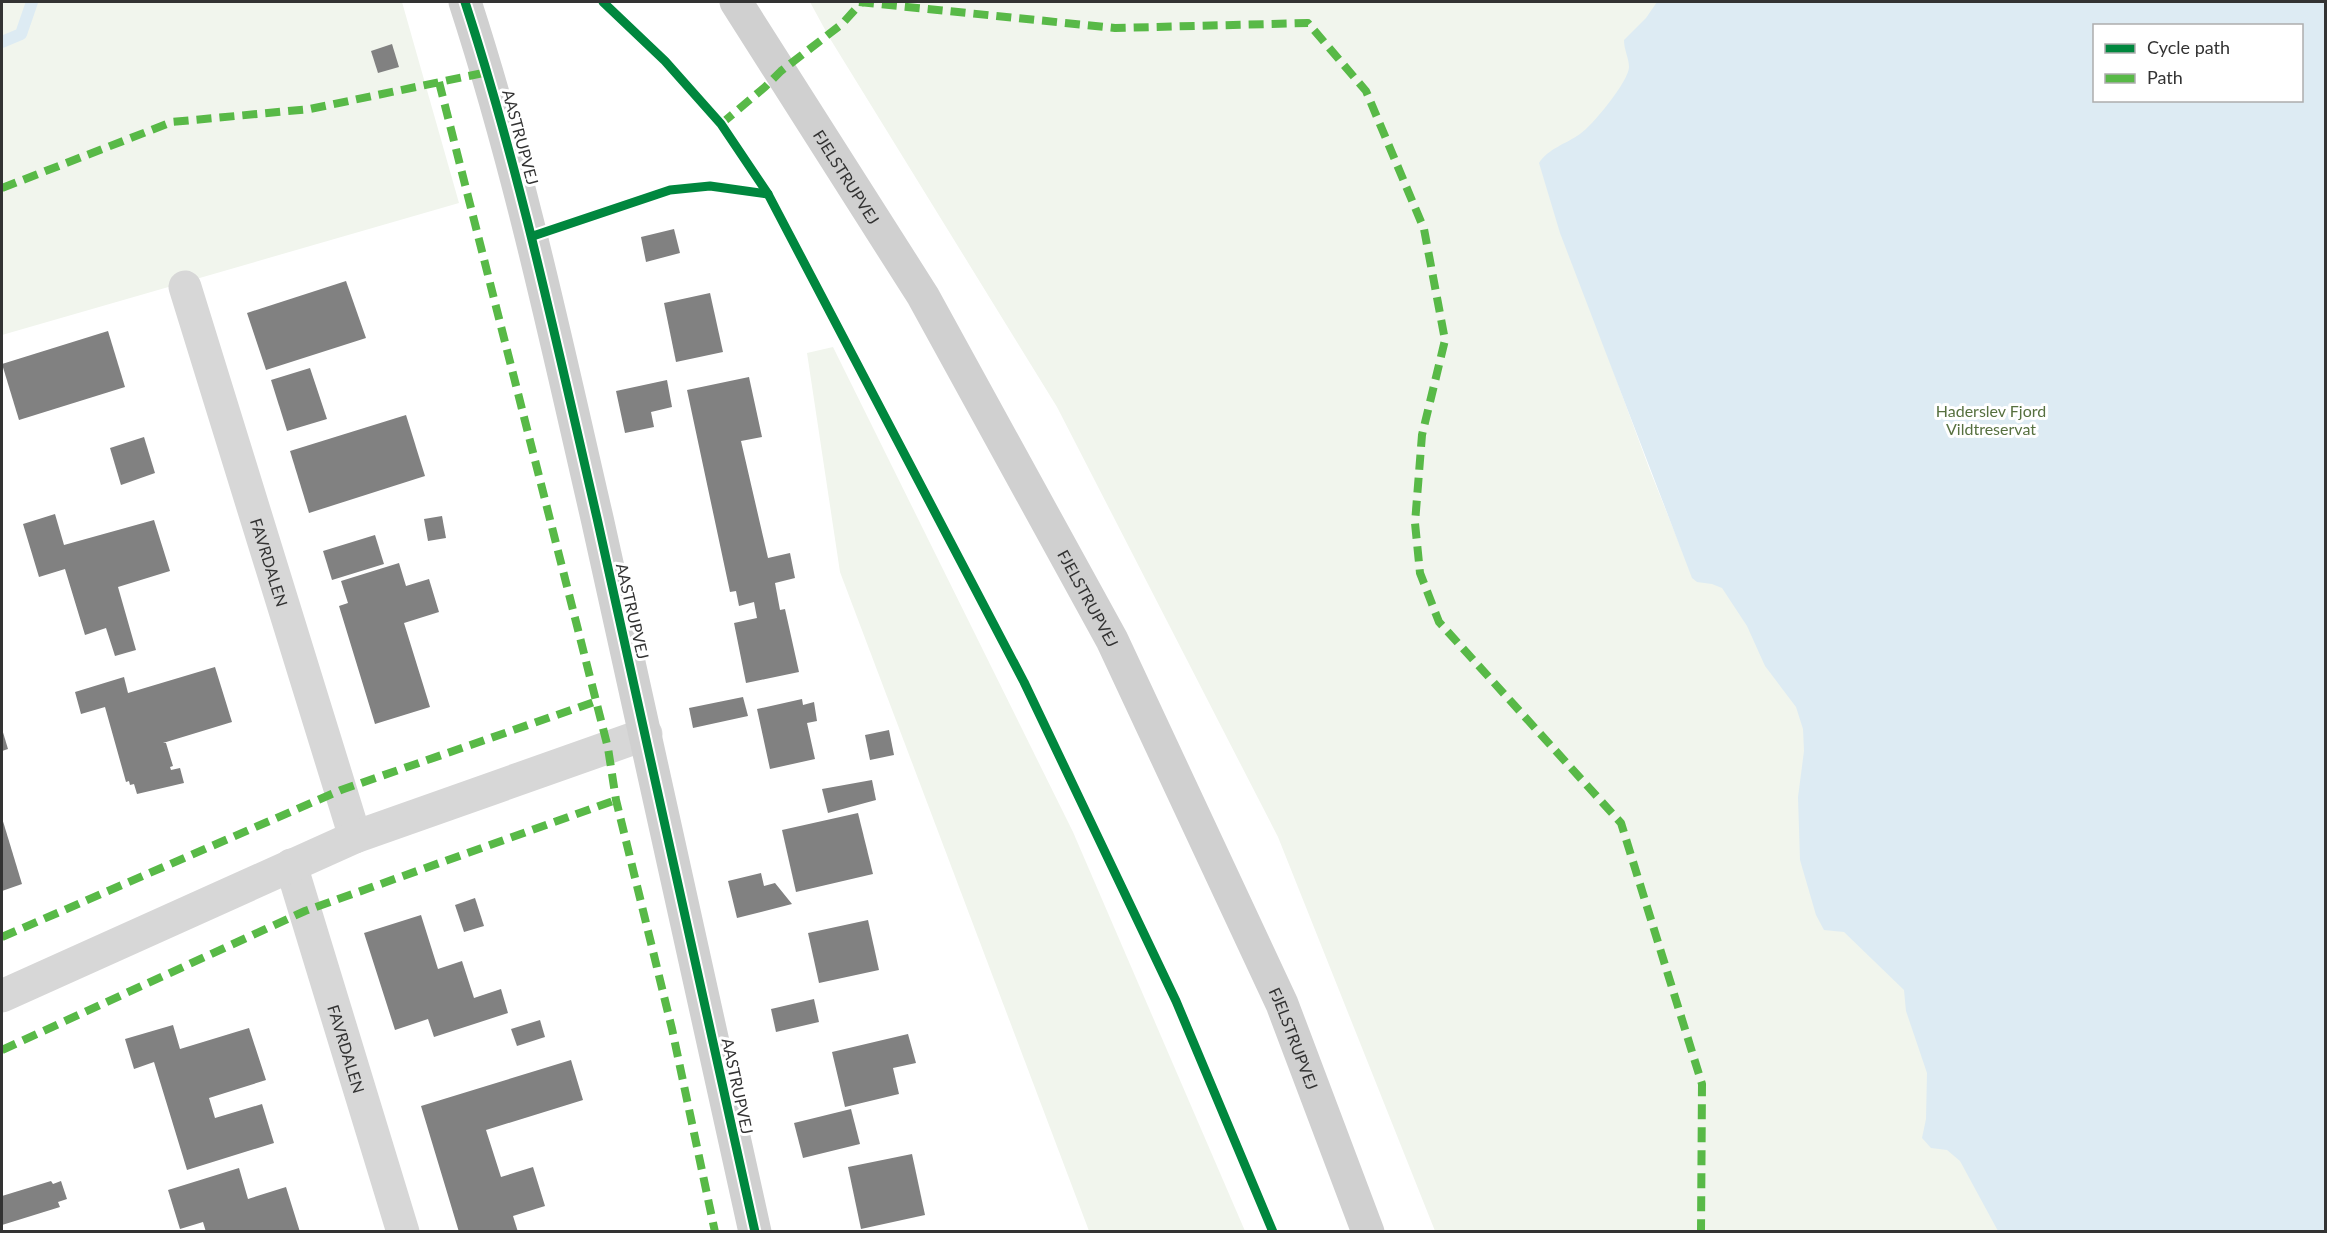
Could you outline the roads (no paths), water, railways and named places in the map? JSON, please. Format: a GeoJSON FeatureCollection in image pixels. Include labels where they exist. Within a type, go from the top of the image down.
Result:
{"type":"FeatureCollection","features":[{"type":"Feature","properties":{"kind":"street","name":"AASTRUPVEJ"},"geometry":{"type":"LineString","coordinates":[[465,2],[488,72],[533,236],[646,734],[754,1232]]}},
{"type":"Feature","properties":{"kind":"street","name":"FJELSTRUPVEJ"},"geometry":{"type":"LineString","coordinates":[[736,2],[923,296],[1112,640],[1282,1004],[1368,1232]]}},
{"type":"Feature","properties":{"kind":"street","name":"FAVRDALEN"},"geometry":{"type":"LineString","coordinates":[[184,286],[355,837]]}},
{"type":"Feature","properties":{"kind":"street"},"geometry":{"type":"LineString","coordinates":[[2,996],[355,837],[646,734]]}},
{"type":"Feature","properties":{"kind":"street","name":"FAVRDALEN"},"geometry":{"type":"LineString","coordinates":[[291,865],[403,1232]]}},
{"type":"Feature","properties":{"kind":"waterway"},"geometry":{"type":"LineString","coordinates":[[2,42],[21,34],[32,2]]}},
{"type":"Feature","properties":{"kind":"park label","name":"Haderslev Fjord Vildtreservat"},"geometry":{"type":"Point","coordinates":[1991,419]}}]}
